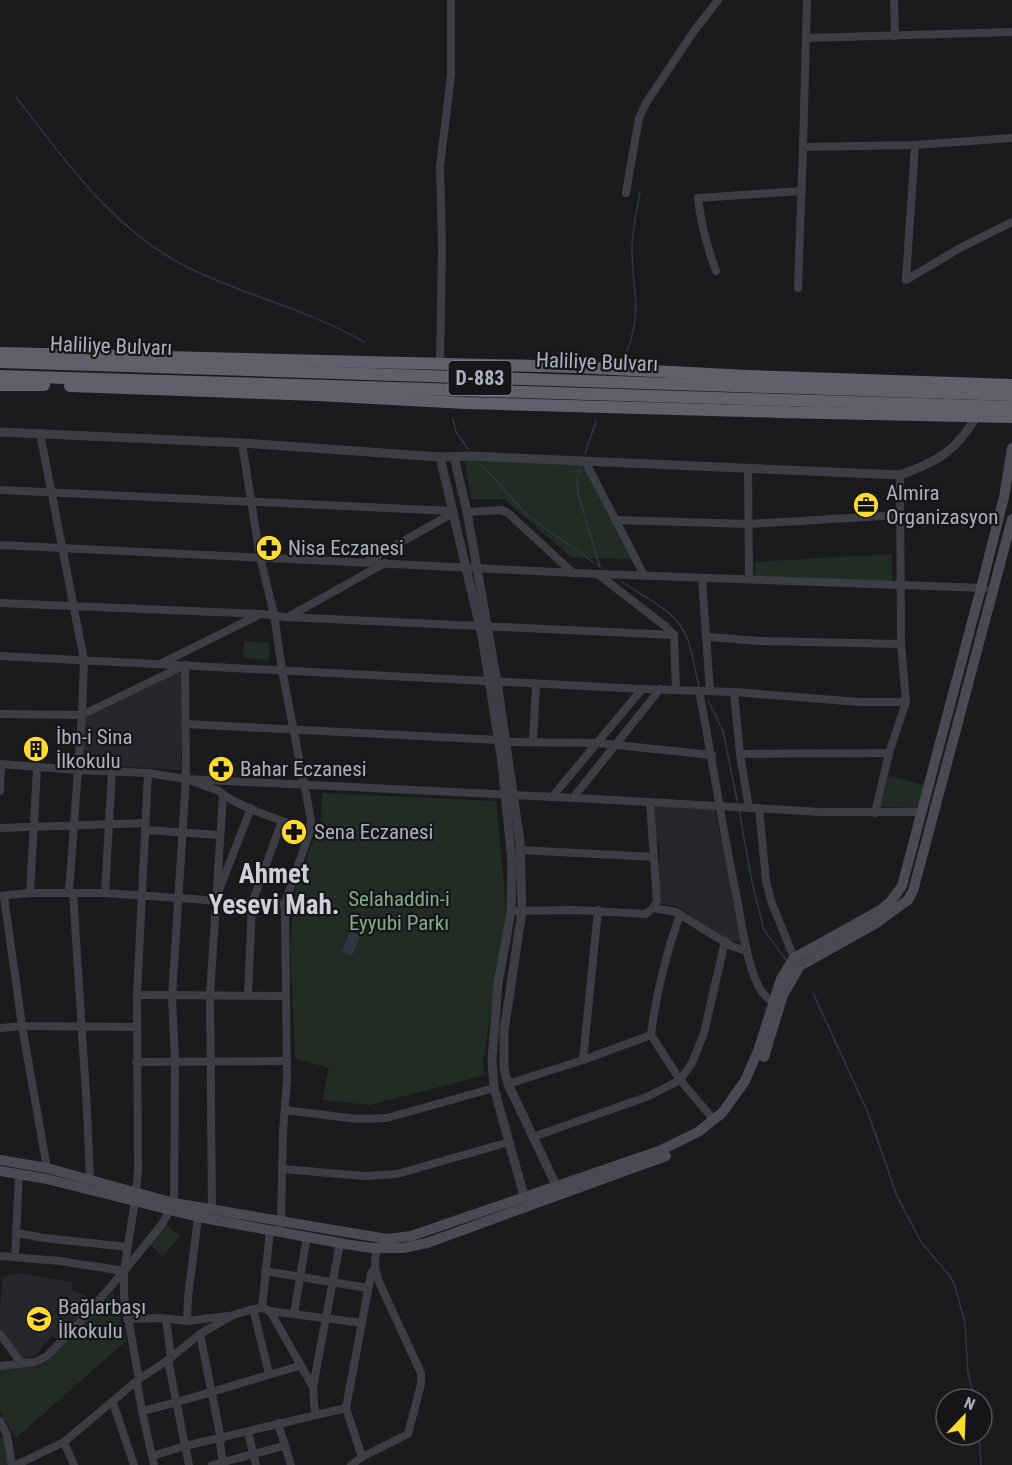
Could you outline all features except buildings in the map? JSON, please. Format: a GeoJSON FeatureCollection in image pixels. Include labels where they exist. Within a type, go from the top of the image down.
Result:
{"type":"FeatureCollection","features":[{"type":"Feature","properties":{"kind":"highway"},"geometry":{"type":"LineString","coordinates":[[0,353],[575,367],[748,376],[1012,385]]}},
{"type":"Feature","properties":{"kind":"highway","name":"Haliliye Bulvarı"},"geometry":{"type":"LineString","coordinates":[[0,362],[652,384],[959,400],[1012,407]]}},
{"type":"Feature","properties":{"kind":"highway"},"geometry":{"type":"LineString","coordinates":[[310,362],[442,377]]}},
{"type":"Feature","properties":{"kind":"highway","name":"Haliliye Bulvarı"},"geometry":{"type":"LineString","coordinates":[[0,376],[648,397],[959,400],[1012,395]]}},
{"type":"Feature","properties":{"kind":"highway"},"geometry":{"type":"LineString","coordinates":[[652,384],[748,376]]}},
{"type":"Feature","properties":{"kind":"highway"},"geometry":{"type":"LineString","coordinates":[[0,385],[317,395],[466,403],[1012,417]]}},
{"type":"Feature","properties":{"kind":"highway"},"geometry":{"type":"LineString","coordinates":[[317,395],[443,391]]}},
{"type":"Feature","properties":{"kind":"highway"},"geometry":{"type":"LineString","coordinates":[[648,397],[786,412]]}},
{"type":"Feature","properties":{"kind":"main road"},"geometry":{"type":"LineString","coordinates":[[0,1171],[19,1173],[172,1206],[212,1210],[340,1243],[376,1248],[403,1248],[427,1243],[665,1156],[699,1140],[720,1124],[738,1104],[757,1073],[783,995],[800,966],[875,924],[908,900],[913,891],[987,589],[1012,448]]}},
{"type":"Feature","properties":{"kind":"main road"},"geometry":{"type":"LineString","coordinates":[[172,1206],[198,1217],[277,1228],[387,1239],[411,1236],[672,1146],[714,1120],[737,1094],[752,1069],[772,1002],[781,979],[794,958],[855,926],[891,902],[902,886],[987,589],[1012,519]]}},
{"type":"Feature","properties":{"kind":"main road"},"geometry":{"type":"LineString","coordinates":[[0,1160],[47,1168],[90,1180],[136,1198]]}},
{"type":"Feature","properties":{"kind":"street"},"geometry":{"type":"LineString","coordinates":[[440,364],[442,246],[440,167],[451,75],[451,0]]}},
{"type":"Feature","properties":{"kind":"street"},"geometry":{"type":"LineString","coordinates":[[626,193],[639,118],[646,103],[694,31],[718,0]]}},
{"type":"Feature","properties":{"kind":"street"},"geometry":{"type":"LineString","coordinates":[[798,288],[807,0]]}},
{"type":"Feature","properties":{"kind":"street"},"geometry":{"type":"LineString","coordinates":[[894,0],[895,36]]}},
{"type":"Feature","properties":{"kind":"street"},"geometry":{"type":"LineString","coordinates":[[806,38],[1012,32]]}},
{"type":"Feature","properties":{"kind":"street"},"geometry":{"type":"LineString","coordinates":[[803,147],[915,145],[1012,138]]}},
{"type":"Feature","properties":{"kind":"street"},"geometry":{"type":"LineString","coordinates":[[915,145],[906,280],[960,248],[1012,222]]}},
{"type":"Feature","properties":{"kind":"street"},"geometry":{"type":"LineString","coordinates":[[716,271],[706,246],[698,198],[802,191]]}},
{"type":"Feature","properties":{"kind":"street"},"geometry":{"type":"LineString","coordinates":[[0,432],[242,443],[440,457],[585,461],[900,476],[943,457],[957,445],[976,417]]}},
{"type":"Feature","properties":{"kind":"street"},"geometry":{"type":"LineString","coordinates":[[40,434],[84,660],[71,893],[90,1180]]}},
{"type":"Feature","properties":{"kind":"street"},"geometry":{"type":"LineString","coordinates":[[242,443],[260,557],[274,614],[282,670],[310,807],[310,831],[285,903],[287,1081],[283,1169],[277,1228],[265,1271],[262,1310],[269,1374]]}},
{"type":"Feature","properties":{"kind":"street"},"geometry":{"type":"LineString","coordinates":[[440,457],[453,512],[472,567]]}},
{"type":"Feature","properties":{"kind":"street"},"geometry":{"type":"LineString","coordinates":[[454,457],[467,512],[472,567],[520,850],[522,911],[504,1031],[504,1069],[508,1084],[556,1185]]}},
{"type":"Feature","properties":{"kind":"street"},"geometry":{"type":"LineString","coordinates":[[585,461],[644,575]]}},
{"type":"Feature","properties":{"kind":"street"},"geometry":{"type":"LineString","coordinates":[[748,469],[749,579]]}},
{"type":"Feature","properties":{"kind":"street"},"geometry":{"type":"LineString","coordinates":[[874,813],[889,753],[906,702],[902,644],[900,476]]}},
{"type":"Feature","properties":{"kind":"street"},"geometry":{"type":"LineString","coordinates":[[0,490],[453,512]]}},
{"type":"Feature","properties":{"kind":"street"},"geometry":{"type":"LineString","coordinates":[[467,512],[501,510],[508,513],[573,573]]}},
{"type":"Feature","properties":{"kind":"street"},"geometry":{"type":"LineString","coordinates":[[367,562],[453,512]]}},
{"type":"Feature","properties":{"kind":"street"},"geometry":{"type":"LineString","coordinates":[[615,520],[748,524],[900,515]]}},
{"type":"Feature","properties":{"kind":"street"},"geometry":{"type":"LineString","coordinates":[[0,544],[573,573],[987,589]]}},
{"type":"Feature","properties":{"kind":"street"},"geometry":{"type":"LineString","coordinates":[[286,617],[385,563]]}},
{"type":"Feature","properties":{"kind":"street"},"geometry":{"type":"LineString","coordinates":[[598,574],[674,635],[676,690]]}},
{"type":"Feature","properties":{"kind":"street"},"geometry":{"type":"LineString","coordinates":[[702,578],[710,691]]}},
{"type":"Feature","properties":{"kind":"street"},"geometry":{"type":"LineString","coordinates":[[0,603],[274,614],[286,617],[674,635]]}},
{"type":"Feature","properties":{"kind":"street"},"geometry":{"type":"LineString","coordinates":[[161,664],[261,614]]}},
{"type":"Feature","properties":{"kind":"street"},"geometry":{"type":"LineString","coordinates":[[707,638],[902,644]]}},
{"type":"Feature","properties":{"kind":"street"},"geometry":{"type":"LineString","coordinates":[[0,656],[734,692],[860,702],[906,702]]}},
{"type":"Feature","properties":{"kind":"street"},"geometry":{"type":"LineString","coordinates":[[0,714],[82,714],[185,665]]}},
{"type":"Feature","properties":{"kind":"street"},"geometry":{"type":"LineString","coordinates":[[0,1366],[35,1362],[47,1356],[124,1271],[162,1224],[172,1206],[175,1062],[172,996],[186,779],[185,665]]}},
{"type":"Feature","properties":{"kind":"street"},"geometry":{"type":"LineString","coordinates":[[533,742],[536,684]]}},
{"type":"Feature","properties":{"kind":"street"},"geometry":{"type":"LineString","coordinates":[[552,797],[642,689]]}},
{"type":"Feature","properties":{"kind":"street"},"geometry":{"type":"LineString","coordinates":[[573,798],[660,689]]}},
{"type":"Feature","properties":{"kind":"street"},"geometry":{"type":"LineString","coordinates":[[699,691],[747,951],[757,983],[763,994],[772,1002]]}},
{"type":"Feature","properties":{"kind":"street"},"geometry":{"type":"LineString","coordinates":[[734,692],[746,807]]}},
{"type":"Feature","properties":{"kind":"street"},"geometry":{"type":"LineString","coordinates":[[185,724],[502,741],[597,743],[712,755]]}},
{"type":"Feature","properties":{"kind":"street"},"geometry":{"type":"LineString","coordinates":[[740,754],[889,753]]}},
{"type":"Feature","properties":{"kind":"street"},"geometry":{"type":"LineString","coordinates":[[0,791],[1,764],[148,773],[186,779],[759,808],[874,813],[922,812]]}},
{"type":"Feature","properties":{"kind":"street"},"geometry":{"type":"LineString","coordinates":[[30,893],[37,768]]}},
{"type":"Feature","properties":{"kind":"street"},"geometry":{"type":"LineString","coordinates":[[105,893],[112,771]]}},
{"type":"Feature","properties":{"kind":"street"},"geometry":{"type":"LineString","coordinates":[[148,773],[136,1027],[138,1150],[136,1198],[124,1271],[124,1296],[142,1412],[154,1465]]}},
{"type":"Feature","properties":{"kind":"street"},"geometry":{"type":"LineString","coordinates":[[186,779],[310,831]]}},
{"type":"Feature","properties":{"kind":"street"},"geometry":{"type":"LineString","coordinates":[[212,1210],[210,995],[223,795]]}},
{"type":"Feature","properties":{"kind":"street"},"geometry":{"type":"LineString","coordinates":[[509,795],[512,862],[511,911],[498,984],[492,1060],[494,1088],[524,1196]]}},
{"type":"Feature","properties":{"kind":"street"},"geometry":{"type":"LineString","coordinates":[[511,911],[598,910],[646,914],[654,908],[657,901],[650,802]]}},
{"type":"Feature","properties":{"kind":"street"},"geometry":{"type":"LineString","coordinates":[[215,899],[251,808]]}},
{"type":"Feature","properties":{"kind":"street"},"geometry":{"type":"LineString","coordinates":[[759,808],[766,881],[771,901],[794,958]]}},
{"type":"Feature","properties":{"kind":"street"},"geometry":{"type":"LineString","coordinates":[[248,995],[252,903],[282,821]]}},
{"type":"Feature","properties":{"kind":"street"},"geometry":{"type":"LineString","coordinates":[[0,828],[108,824],[220,835]]}},
{"type":"Feature","properties":{"kind":"street"},"geometry":{"type":"LineString","coordinates":[[520,850],[654,857]]}},
{"type":"Feature","properties":{"kind":"street"},"geometry":{"type":"LineString","coordinates":[[47,1168],[2,896],[30,893],[105,893],[279,905],[285,903]]}},
{"type":"Feature","properties":{"kind":"street"},"geometry":{"type":"LineString","coordinates":[[654,908],[680,915],[747,951]]}},
{"type":"Feature","properties":{"kind":"street"},"geometry":{"type":"LineString","coordinates":[[583,1060],[598,910]]}},
{"type":"Feature","properties":{"kind":"street"},"geometry":{"type":"LineString","coordinates":[[680,915],[666,955],[654,1006],[651,1035],[680,1080],[714,1120]]}},
{"type":"Feature","properties":{"kind":"street"},"geometry":{"type":"LineString","coordinates":[[533,1137],[649,1096],[680,1080],[692,1064],[704,1033],[725,941]]}},
{"type":"Feature","properties":{"kind":"street"},"geometry":{"type":"LineString","coordinates":[[137,995],[285,996]]}},
{"type":"Feature","properties":{"kind":"street"},"geometry":{"type":"LineString","coordinates":[[0,1028],[22,1026],[136,1027]]}},
{"type":"Feature","properties":{"kind":"street"},"geometry":{"type":"LineString","coordinates":[[508,1084],[651,1035]]}},
{"type":"Feature","properties":{"kind":"street"},"geometry":{"type":"LineString","coordinates":[[136,1062],[286,1060]]}},
{"type":"Feature","properties":{"kind":"street"},"geometry":{"type":"LineString","coordinates":[[285,1110],[357,1119],[387,1118],[494,1088]]}},
{"type":"Feature","properties":{"kind":"street"},"geometry":{"type":"LineString","coordinates":[[283,1169],[363,1176],[397,1174],[509,1142]]}},
{"type":"Feature","properties":{"kind":"street"},"geometry":{"type":"LineString","coordinates":[[15,1257],[19,1173]]}},
{"type":"Feature","properties":{"kind":"street"},"geometry":{"type":"LineString","coordinates":[[187,1321],[198,1217]]}},
{"type":"Feature","properties":{"kind":"street"},"geometry":{"type":"LineString","coordinates":[[17,1233],[128,1247]]}},
{"type":"Feature","properties":{"kind":"street"},"geometry":{"type":"LineString","coordinates":[[294,1314],[306,1236]]}},
{"type":"Feature","properties":{"kind":"street"},"geometry":{"type":"LineString","coordinates":[[315,1414],[313,1387],[340,1243]]}},
{"type":"Feature","properties":{"kind":"street"},"geometry":{"type":"LineString","coordinates":[[351,1465],[408,1434],[422,1384],[421,1373],[391,1311],[375,1267],[376,1248]]}},
{"type":"Feature","properties":{"kind":"street"},"geometry":{"type":"LineString","coordinates":[[0,1256],[60,1261],[124,1271]]}},
{"type":"Feature","properties":{"kind":"street"},"geometry":{"type":"LineString","coordinates":[[362,1457],[346,1408],[368,1288],[375,1267]]}},
{"type":"Feature","properties":{"kind":"street"},"geometry":{"type":"LineString","coordinates":[[265,1271],[368,1288]]}},
{"type":"Feature","properties":{"kind":"street"},"geometry":{"type":"LineString","coordinates":[[127,1319],[166,1318],[187,1321],[262,1310],[362,1323]]}},
{"type":"Feature","properties":{"kind":"street"},"geometry":{"type":"LineString","coordinates":[[262,1310],[313,1387]]}},
{"type":"Feature","properties":{"kind":"street"},"geometry":{"type":"LineString","coordinates":[[0,1421],[14,1465],[64,1442],[138,1380],[170,1359],[200,1334],[233,1315]]}},
{"type":"Feature","properties":{"kind":"street"},"geometry":{"type":"LineString","coordinates":[[166,1318],[170,1359],[189,1465]]}},
{"type":"Feature","properties":{"kind":"street"},"geometry":{"type":"LineString","coordinates":[[0,1334],[21,1363]]}},
{"type":"Feature","properties":{"kind":"street"},"geometry":{"type":"LineString","coordinates":[[200,1334],[213,1393],[223,1464]]}},
{"type":"Feature","properties":{"kind":"street"},"geometry":{"type":"LineString","coordinates":[[142,1412],[300,1366]]}},
{"type":"Feature","properties":{"kind":"street"},"geometry":{"type":"LineString","coordinates":[[113,1403],[134,1465]]}},
{"type":"Feature","properties":{"kind":"street"},"geometry":{"type":"LineString","coordinates":[[152,1456],[346,1408]]}},
{"type":"Feature","properties":{"kind":"street"},"geometry":{"type":"LineString","coordinates":[[278,1423],[291,1465]]}},
{"type":"Feature","properties":{"kind":"street"},"geometry":{"type":"LineString","coordinates":[[248,1432],[256,1465]]}},
{"type":"Feature","properties":{"kind":"street"},"geometry":{"type":"LineString","coordinates":[[64,1442],[71,1464]]}},
{"type":"Feature","properties":{"kind":"street"},"geometry":{"type":"LineString","coordinates":[[212,1465],[223,1464],[284,1446]]}},
{"type":"Feature","properties":{"kind":"shaded area"},"geometry":{"type":"Polygon","coordinates":[[[179,672],[182,674],[181,770],[82,764],[85,720],[88,717],[179,672]]]}},
{"type":"Feature","properties":{"kind":"shaded area"},"geometry":{"type":"Polygon","coordinates":[[[654,803],[714,806],[742,943],[730,941],[677,906],[661,904],[657,864],[660,857],[659,843],[655,838],[651,807],[654,803]]]}},
{"type":"Feature","properties":{"kind":"shaded area","name":"Bağlarbaşı İlkokulu"},"geometry":{"type":"Polygon","coordinates":[[[18,1273],[72,1282],[72,1290],[87,1296],[83,1301],[91,1306],[63,1335],[61,1334],[57,1339],[52,1336],[37,1354],[25,1361],[0,1332],[3,1277],[18,1273]]]}},
{"type":"Feature","properties":{"kind":"green space"},"geometry":{"type":"Polygon","coordinates":[[[464,456],[582,463],[632,559],[572,558],[504,499],[471,499],[464,456]]]}},
{"type":"Feature","properties":{"kind":"green space"},"geometry":{"type":"Polygon","coordinates":[[[892,554],[892,582],[755,576],[754,562],[892,554]]]}},
{"type":"Feature","properties":{"kind":"green space"},"geometry":{"type":"Polygon","coordinates":[[[244,641],[270,643],[269,660],[243,658],[244,641]]]}},
{"type":"Feature","properties":{"kind":"green space"},"geometry":{"type":"Polygon","coordinates":[[[889,776],[925,785],[918,808],[880,807],[889,776]]]}},
{"type":"Feature","properties":{"kind":"green space","name":"Selahaddin-i Eyyubi Parkı"},"geometry":{"type":"Polygon","coordinates":[[[322,793],[496,801],[506,907],[483,1065],[485,1075],[370,1105],[322,1100],[329,1068],[295,1058],[290,945],[296,887],[321,819],[322,793]]]}},
{"type":"Feature","properties":{"kind":"green space"},"geometry":{"type":"Polygon","coordinates":[[[166,1224],[180,1236],[163,1256],[149,1244],[166,1224]]]}},
{"type":"Feature","properties":{"kind":"green space"},"geometry":{"type":"Polygon","coordinates":[[[113,1292],[126,1341],[16,1438],[0,1412],[0,1369],[38,1366],[49,1359],[113,1292]]]}},
{"type":"Feature","properties":{"kind":"green space"},"geometry":{"type":"Polygon","coordinates":[[[0,1437],[4,1437],[9,1465],[0,1465],[0,1437]]]}},
{"type":"Feature","properties":{"kind":"water"},"geometry":{"type":"Polygon","coordinates":[[[350,931],[360,936],[352,956],[342,952],[350,931]]]}},
{"type":"Feature","properties":{"kind":"waterway"},"geometry":{"type":"LineString","coordinates":[[16,97],[94,194],[138,236],[163,254],[212,279],[322,321],[364,342]]}},
{"type":"Feature","properties":{"kind":"waterway"},"geometry":{"type":"LineString","coordinates":[[627,351],[636,311],[632,242],[640,192]]}},
{"type":"Feature","properties":{"kind":"waterway"},"geometry":{"type":"LineString","coordinates":[[453,419],[456,432],[468,449]]}},
{"type":"Feature","properties":{"kind":"waterway"},"geometry":{"type":"LineString","coordinates":[[585,454],[596,421]]}},
{"type":"Feature","properties":{"kind":"waterway"},"geometry":{"type":"LineString","coordinates":[[480,463],[527,515],[600,567]]}},
{"type":"Feature","properties":{"kind":"waterway"},"geometry":{"type":"LineString","coordinates":[[581,465],[577,479],[578,494],[600,567]]}},
{"type":"Feature","properties":{"kind":"waterway"},"geometry":{"type":"LineString","coordinates":[[622,582],[660,606],[677,621],[688,640],[699,686]]}},
{"type":"Feature","properties":{"kind":"waterway"},"geometry":{"type":"LineString","coordinates":[[708,700],[723,731],[738,805]]}},
{"type":"Feature","properties":{"kind":"waterway"},"geometry":{"type":"LineString","coordinates":[[739,810],[752,882],[764,930],[786,960]]}},
{"type":"Feature","properties":{"kind":"waterway"},"geometry":{"type":"LineString","coordinates":[[813,993],[868,1113],[897,1196],[921,1242],[954,1283],[965,1323],[968,1373],[972,1387]]}},
{"type":"Feature","properties":{"kind":"waterway"},"geometry":{"type":"LineString","coordinates":[[980,1447],[981,1465]]}},
{"type":"Feature","properties":{"kind":"place","name":"Almira Organizasyon"},"geometry":{"type":"Point","coordinates":[866,505]}},
{"type":"Feature","properties":{"kind":"place","name":"Nisa Eczanesi"},"geometry":{"type":"Point","coordinates":[269,548]}},
{"type":"Feature","properties":{"kind":"place","name":"İbn-i Sina İlkokulu"},"geometry":{"type":"Point","coordinates":[36,749]}},
{"type":"Feature","properties":{"kind":"place","name":"Bahar Eczanesi"},"geometry":{"type":"Point","coordinates":[221,769]}},
{"type":"Feature","properties":{"kind":"place","name":"Sena Eczanesi"},"geometry":{"type":"Point","coordinates":[294,832]}},
{"type":"Feature","properties":{"kind":"place","name":"Bağlarbaşı İlkokulu"},"geometry":{"type":"Point","coordinates":[39,1319]}},
{"type":"Feature","properties":{"kind":"district","name":"Ahmet Yesevi Mah."},"geometry":{"type":"Point","coordinates":[274,890]}}]}
